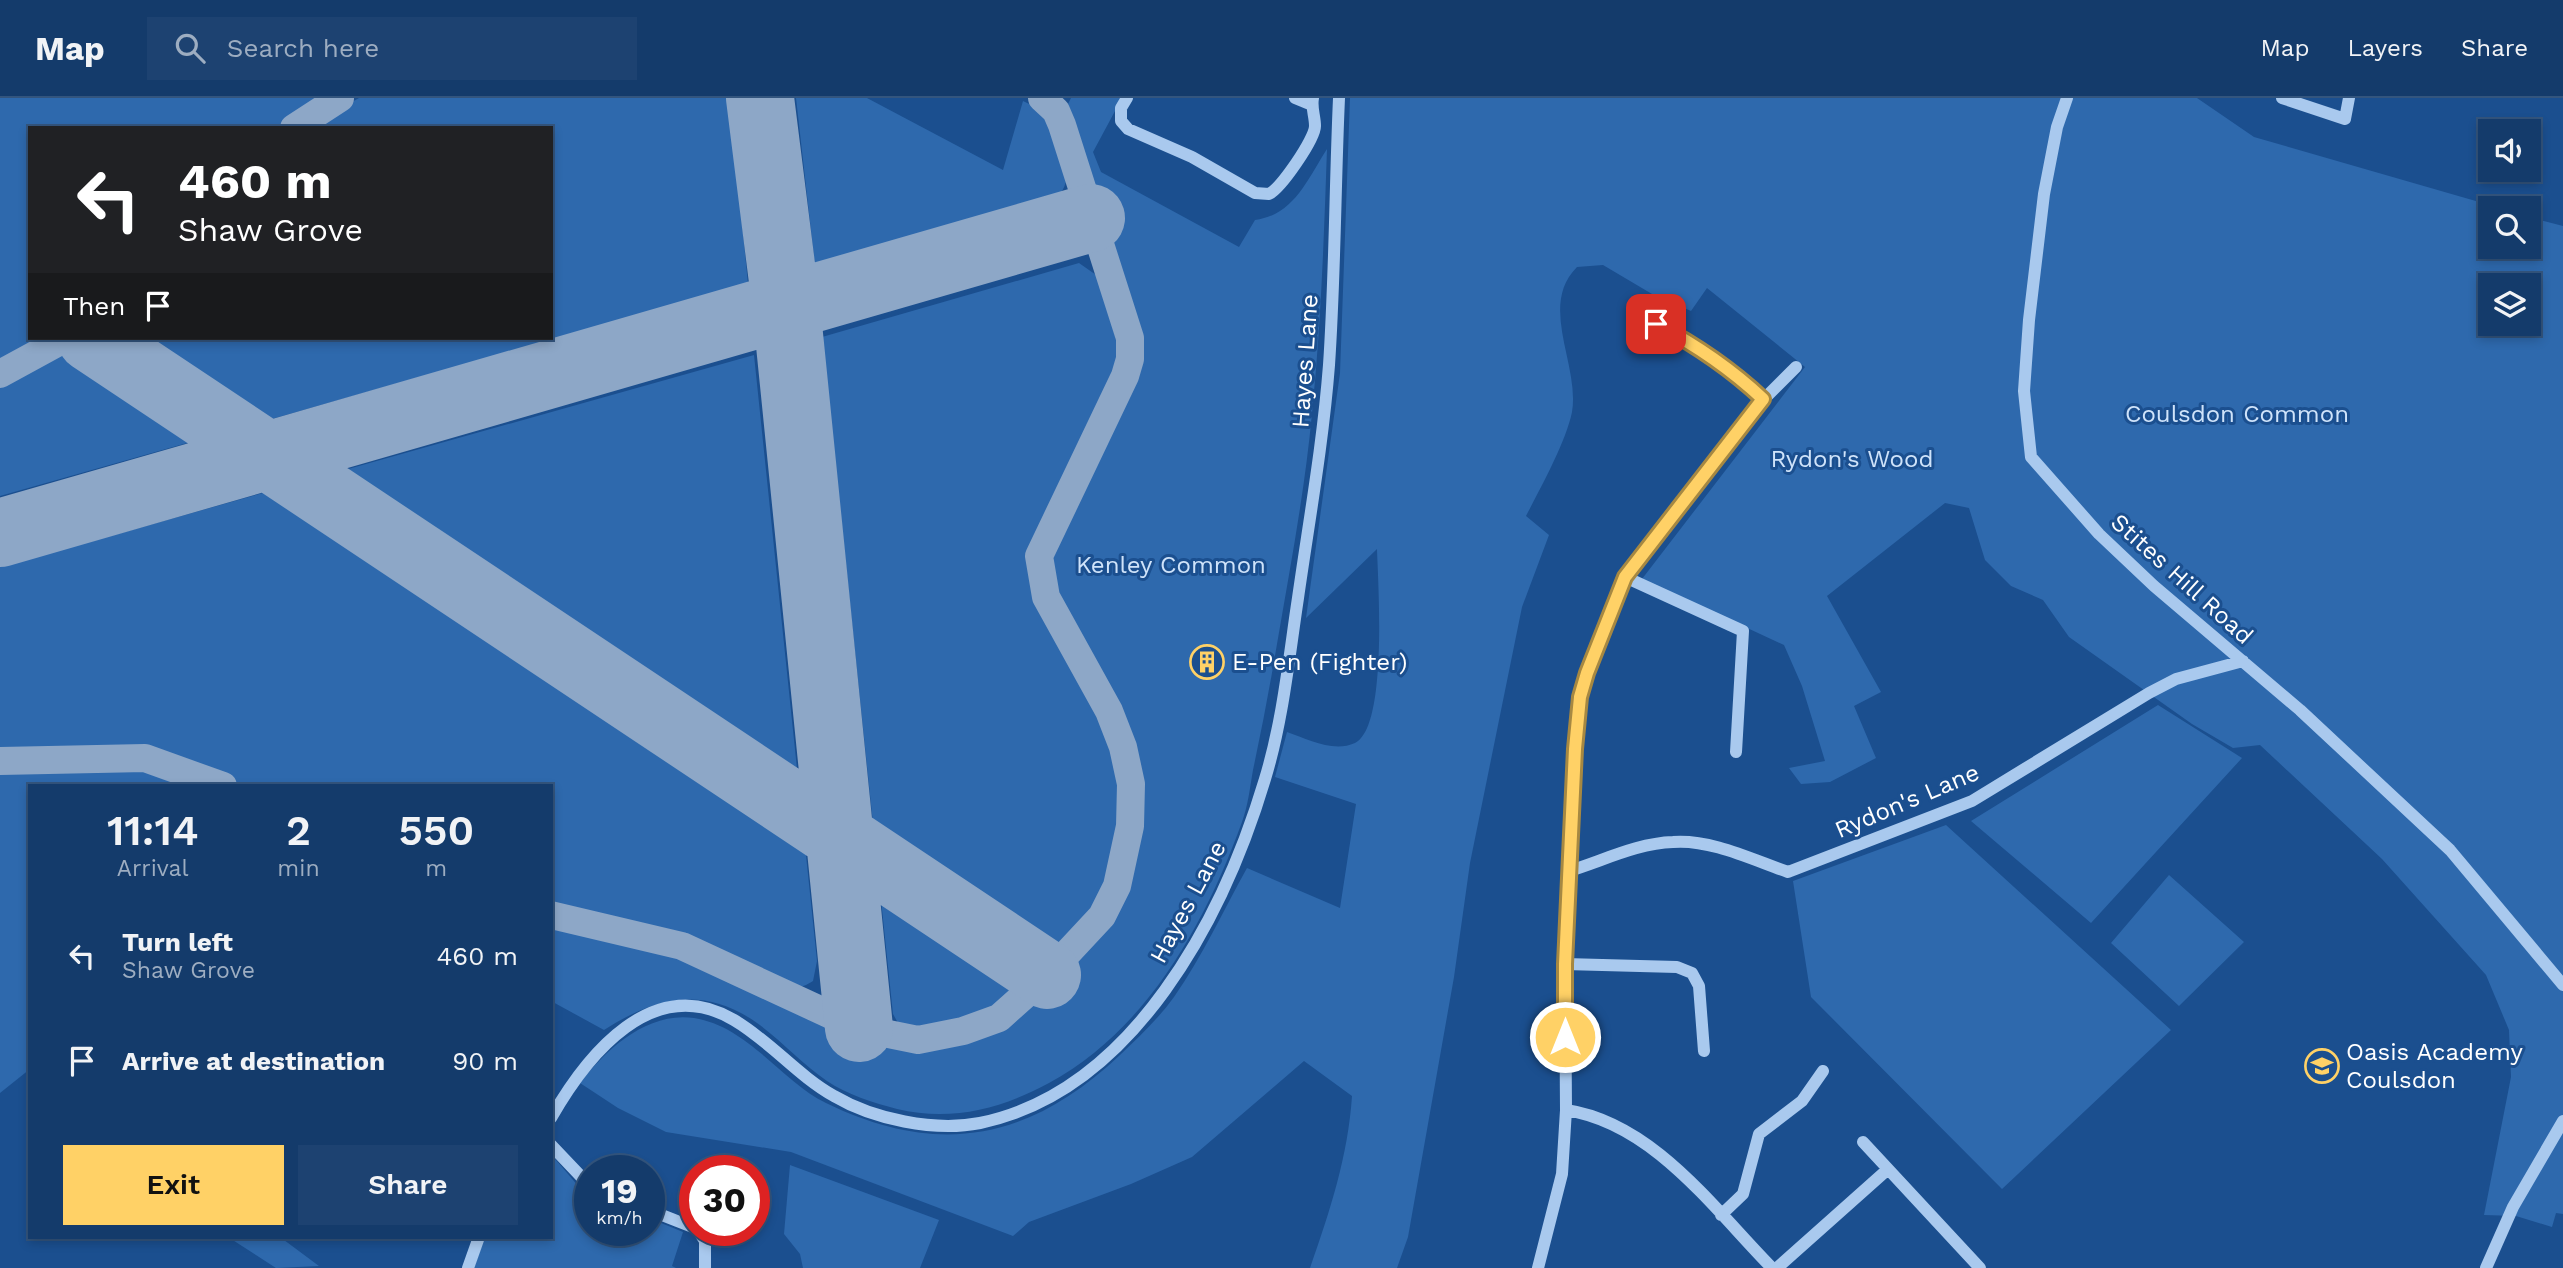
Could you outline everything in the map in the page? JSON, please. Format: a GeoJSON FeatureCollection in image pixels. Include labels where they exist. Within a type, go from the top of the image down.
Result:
{"type":"FeatureCollection","features":[{"type":"Feature","properties":{"kind":"street"},"geometry":{"type":"LineString","coordinates":[[1127,98],[1121,108],[1121,121],[1128,129],[1192,157],[1255,193],[1269,194],[1283,183],[1295,160],[1308,146],[1315,128],[1312,102],[1295,98]]}},
{"type":"Feature","properties":{"kind":"street","name":"Hayes Lane"},"geometry":{"type":"LineString","coordinates":[[553,1114],[571,1083],[594,1052],[624,1028],[666,1009],[697,1007],[731,1017],[831,1096],[866,1111],[904,1121],[977,1124],[1050,1097],[1086,1073],[1116,1047],[1153,1005],[1182,965],[1239,857],[1266,775],[1280,712],[1329,365],[1339,98]]}},
{"type":"Feature","properties":{"kind":"street","name":"Stites Hill Road"},"geometry":{"type":"LineString","coordinates":[[2067,98],[2057,127],[2044,194],[2029,320],[2024,391],[2031,457],[2099,534],[2358,762],[2450,850],[2563,985]]}},
{"type":"Feature","properties":{"kind":"street"},"geometry":{"type":"LineString","coordinates":[[2282,98],[2344,120],[2349,98]]}},
{"type":"Feature","properties":{"kind":"street"},"geometry":{"type":"LineString","coordinates":[[1656,324],[1696,345],[1735,372],[1763,399]]}},
{"type":"Feature","properties":{"kind":"street"},"geometry":{"type":"LineString","coordinates":[[1538,1268],[1562,1174],[1566,1110],[1565,964],[1580,697],[1594,650],[1625,577],[1763,399],[1796,367]]}},
{"type":"Feature","properties":{"kind":"street"},"geometry":{"type":"LineString","coordinates":[[1625,577],[1743,631],[1736,752]]}},
{"type":"Feature","properties":{"kind":"street","name":"Rydon's Lane"},"geometry":{"type":"LineString","coordinates":[[1569,872],[1639,849],[1674,841],[1717,848],[1788,872],[1972,801],[2149,693],[2176,679],[2242,661]]}},
{"type":"Feature","properties":{"kind":"street"},"geometry":{"type":"LineString","coordinates":[[1565,964],[1677,967],[1692,973],[1699,986],[1703,1051]]}},
{"type":"Feature","properties":{"kind":"street"},"geometry":{"type":"LineString","coordinates":[[1720,1216],[1743,1194],[1759,1134],[1802,1101],[1823,1071]]}},
{"type":"Feature","properties":{"kind":"street"},"geometry":{"type":"LineString","coordinates":[[1566,1110],[1594,1114],[1620,1126],[1658,1152],[1772,1268]]}},
{"type":"Feature","properties":{"kind":"street"},"geometry":{"type":"LineString","coordinates":[[2486,1268],[2513,1207],[2563,1121]]}},
{"type":"Feature","properties":{"kind":"street"},"geometry":{"type":"LineString","coordinates":[[1863,1142],[1980,1268]]}},
{"type":"Feature","properties":{"kind":"street"},"geometry":{"type":"LineString","coordinates":[[553,1147],[574,1169]]}},
{"type":"Feature","properties":{"kind":"street"},"geometry":{"type":"LineString","coordinates":[[1777,1268],[1887,1170]]}},
{"type":"Feature","properties":{"kind":"street"},"geometry":{"type":"LineString","coordinates":[[468,1268],[478,1239]]}},
{"type":"Feature","properties":{"kind":"street"},"geometry":{"type":"LineString","coordinates":[[705,1246],[705,1268]]}},
{"type":"Feature","properties":{"kind":"green space"},"geometry":{"type":"Polygon","coordinates":[[[0,98],[325,98],[285,126],[28,126],[28,340],[45,340],[0,365],[0,98]]]}},
{"type":"Feature","properties":{"kind":"green space"},"geometry":{"type":"Polygon","coordinates":[[[359,98],[730,98],[748,284],[553,339],[553,126],[310,126],[359,98]]]}},
{"type":"Feature","properties":{"kind":"green space"},"geometry":{"type":"Polygon","coordinates":[[[796,98],[867,98],[1003,170],[1023,101],[1048,113],[1065,158],[1067,169],[1063,190],[1055,199],[815,266],[796,98]]]}},
{"type":"Feature","properties":{"kind":"green space","name":"Kenley Common"},"geometry":{"type":"Polygon","coordinates":[[[1071,98],[1122,98],[1093,152],[1101,172],[1239,247],[1255,220],[1268,217],[1290,204],[1306,184],[1327,149],[1318,347],[1301,500],[1272,676],[1247,803],[1242,822],[1210,898],[1168,971],[1143,1004],[1115,1034],[1084,1061],[1049,1083],[1013,1100],[975,1111],[917,1113],[888,1107],[851,1094],[818,1074],[757,1023],[718,1003],[680,1000],[661,1003],[604,1030],[553,1002],[553,922],[679,952],[840,1030],[878,1041],[916,1046],[962,1038],[1003,1023],[1089,941],[1106,919],[1122,890],[1136,827],[1137,785],[1129,743],[1115,707],[1053,596],[1047,553],[1137,361],[1136,337],[1064,112],[1071,98]]]}},
{"type":"Feature","properties":{"kind":"green space","name":"Coulsdon Common"},"geometry":{"type":"Polygon","coordinates":[[[1350,98],[2197,98],[2254,137],[2478,202],[2478,259],[2541,259],[2541,220],[2563,226],[2563,1214],[2556,1213],[2552,1227],[2516,1216],[2484,1215],[2511,1077],[2509,1030],[2486,975],[2382,859],[2260,745],[2233,748],[2192,724],[2069,637],[2043,600],[2011,586],[1985,560],[1969,508],[1945,503],[1827,596],[1881,692],[1854,706],[1876,758],[1830,782],[1801,784],[1789,768],[1825,761],[1802,686],[1784,645],[1642,579],[1805,367],[1707,288],[1691,311],[1652,294],[1603,265],[1577,267],[1566,282],[1561,300],[1560,318],[1573,394],[1572,412],[1559,451],[1526,516],[1549,535],[1522,607],[1470,863],[1454,977],[1408,1237],[1397,1268],[1310,1268],[1342,1162],[1352,1096],[1304,1061],[1192,1157],[1131,1184],[1029,1222],[1013,1236],[791,1152],[666,1132],[618,1108],[580,1083],[602,1058],[629,1035],[660,1020],[677,1017],[714,1023],[748,1043],[794,1082],[826,1103],[867,1120],[907,1131],[945,1134],[982,1132],[1017,1122],[1052,1106],[1086,1084],[1120,1055],[1168,1005],[1203,950],[1247,868],[1340,908],[1356,804],[1275,777],[1287,732],[1329,746],[1347,746],[1355,743],[1365,732],[1377,684],[1377,549],[1306,618],[1340,373],[1350,98]]]}},
{"type":"Feature","properties":{"kind":"green space"},"geometry":{"type":"Polygon","coordinates":[[[1079,263],[1099,277],[1121,358],[1029,550],[1037,602],[1111,739],[1122,780],[1122,817],[1117,861],[1102,898],[1086,920],[1065,945],[995,1010],[947,1027],[910,1030],[898,1023],[893,1014],[822,337],[1079,263]]]}},
{"type":"Feature","properties":{"kind":"green space"},"geometry":{"type":"Polygon","coordinates":[[[76,340],[550,340],[0,496],[0,383],[48,360],[76,340]]]}},
{"type":"Feature","properties":{"kind":"green space"},"geometry":{"type":"Polygon","coordinates":[[[754,355],[817,961],[813,981],[799,987],[783,985],[685,936],[553,905],[553,784],[240,784],[161,756],[123,748],[0,752],[0,567],[754,355]]]}},
{"type":"Feature","properties":{"kind":"green space"},"geometry":{"type":"Polygon","coordinates":[[[2158,705],[2242,758],[2091,923],[1971,821],[2158,705]]]}},
{"type":"Feature","properties":{"kind":"green space"},"geometry":{"type":"Polygon","coordinates":[[[117,765],[142,767],[192,784],[28,784],[28,1071],[0,1093],[0,768],[117,765]]]}},
{"type":"Feature","properties":{"kind":"green space"},"geometry":{"type":"Polygon","coordinates":[[[1946,825],[2171,1030],[2002,1189],[1811,997],[1793,881],[1946,825]]]}},
{"type":"Feature","properties":{"kind":"green space"},"geometry":{"type":"Polygon","coordinates":[[[2169,875],[2244,942],[2179,1006],[2111,943],[2169,875]]]}},
{"type":"Feature","properties":{"kind":"green space"},"geometry":{"type":"Polygon","coordinates":[[[553,1156],[574,1181],[574,1246],[665,1246],[665,1225],[679,1230],[679,1244],[672,1266],[676,1268],[474,1268],[484,1239],[553,1239],[553,1156]]]}},
{"type":"Feature","properties":{"kind":"green space"},"geometry":{"type":"Polygon","coordinates":[[[790,1165],[939,1220],[920,1268],[803,1268],[800,1254],[784,1234],[790,1165]]]}},
{"type":"Feature","properties":{"kind":"green space"},"geometry":{"type":"Polygon","coordinates":[[[231,1239],[283,1239],[319,1266],[276,1268],[231,1239]]]}},
{"type":"Feature","properties":{"kind":"taxiway"},"geometry":{"type":"LineString","coordinates":[[297,126],[340,98]]}},
{"type":"Feature","properties":{"kind":"taxiway"},"geometry":{"type":"LineString","coordinates":[[553,915],[682,946],[859,1028],[918,1040],[963,1031],[999,1018],[1047,975],[1102,916],[1117,886],[1130,826],[1131,784],[1123,747],[1109,711],[1046,597],[1039,556],[1125,376],[1130,359],[1130,338],[1062,125],[1056,111],[1042,98]]}},
{"type":"Feature","properties":{"kind":"taxiway"},"geometry":{"type":"LineString","coordinates":[[0,374],[62,340]]}},
{"type":"Feature","properties":{"kind":"taxiway"},"geometry":{"type":"LineString","coordinates":[[0,761],[145,758],[217,784]]}},
{"type":"Feature","properties":{"kind":"runway"},"geometry":{"type":"LineString","coordinates":[[760,98],[786,305],[859,1028]]}},
{"type":"Feature","properties":{"kind":"runway"},"geometry":{"type":"LineString","coordinates":[[0,533],[1091,218]]}},
{"type":"Feature","properties":{"kind":"runway"},"geometry":{"type":"LineString","coordinates":[[94,340],[1047,975]]}},
{"type":"Feature","properties":{"kind":"place","name":"E-Pen (Fighter)"},"geometry":{"type":"Point","coordinates":[1207,662]}},
{"type":"Feature","properties":{"kind":"place","name":"Oasis Academy Coulsdon"},"geometry":{"type":"Point","coordinates":[2322,1066]}},
{"type":"Feature","properties":{"kind":"route"},"geometry":{"type":"LineString","coordinates":[[1565,1037],[1565,964],[1575,749],[1580,697],[1594,650],[1625,577],[1664,523],[1763,399],[1735,372],[1696,345],[1656,324]]}},
{"type":"Feature","properties":{"kind":"park label","name":"Rydon's Wood"},"geometry":{"type":"Point","coordinates":[1852,459]}}]}
